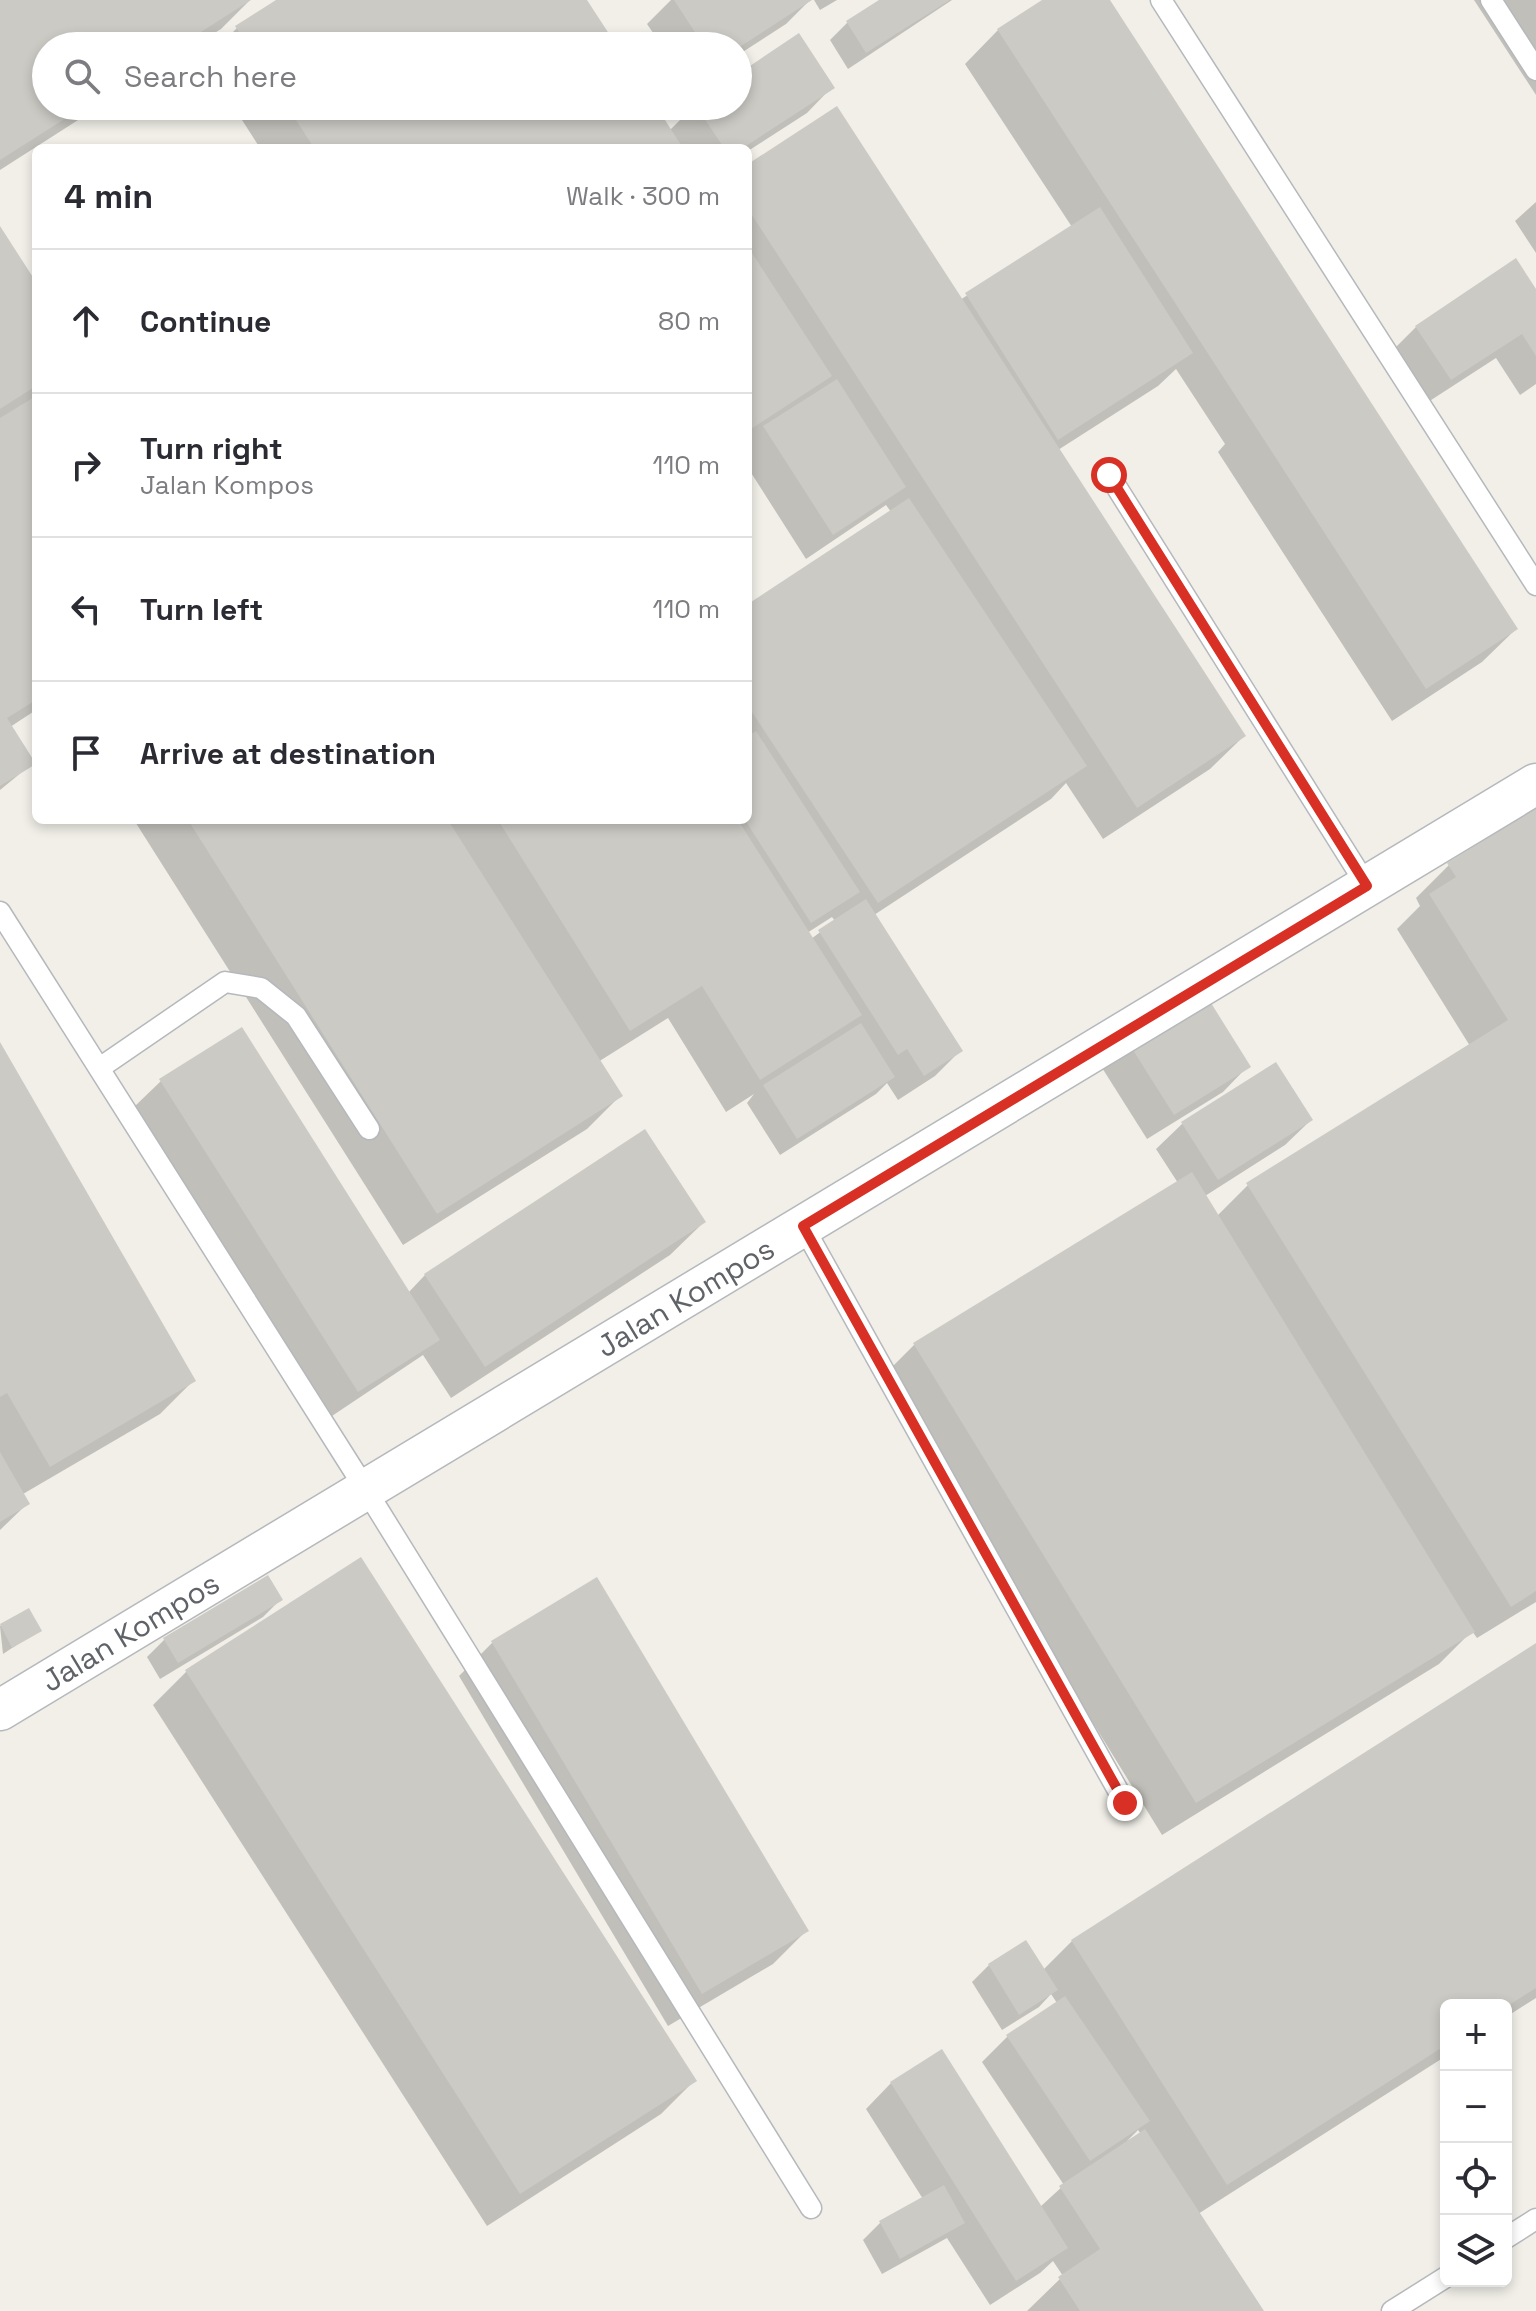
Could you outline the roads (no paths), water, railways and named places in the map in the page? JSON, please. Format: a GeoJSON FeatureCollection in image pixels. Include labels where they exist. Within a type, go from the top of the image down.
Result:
{"type":"FeatureCollection","features":[{"type":"Feature","properties":{"kind":"street","name":"Jalan Kompos"},"geometry":{"type":"LineString","coordinates":[[0,1710],[1536,784]]}},
{"type":"Feature","properties":{"kind":"lane"},"geometry":{"type":"LineString","coordinates":[[1161,0],[1536,585]]}},
{"type":"Feature","properties":{"kind":"lane"},"geometry":{"type":"LineString","coordinates":[[1491,0],[1536,70]]}},
{"type":"Feature","properties":{"kind":"lane"},"geometry":{"type":"LineString","coordinates":[[1109,475],[1367,886]]}},
{"type":"Feature","properties":{"kind":"lane"},"geometry":{"type":"LineString","coordinates":[[0,912],[101,1067],[366,1490],[811,2208]]}},
{"type":"Feature","properties":{"kind":"lane"},"geometry":{"type":"LineString","coordinates":[[101,1067],[225,982],[261,988],[296,1016],[369,1129]]}},
{"type":"Feature","properties":{"kind":"lane"},"geometry":{"type":"LineString","coordinates":[[803,1226],[1125,1803]]}},
{"type":"Feature","properties":{"kind":"lane"},"geometry":{"type":"LineString","coordinates":[[1512,2234],[1536,2219]]}},
{"type":"Feature","properties":{"kind":"lane"},"geometry":{"type":"LineString","coordinates":[[1392,2311],[1440,2281]]}}]}
